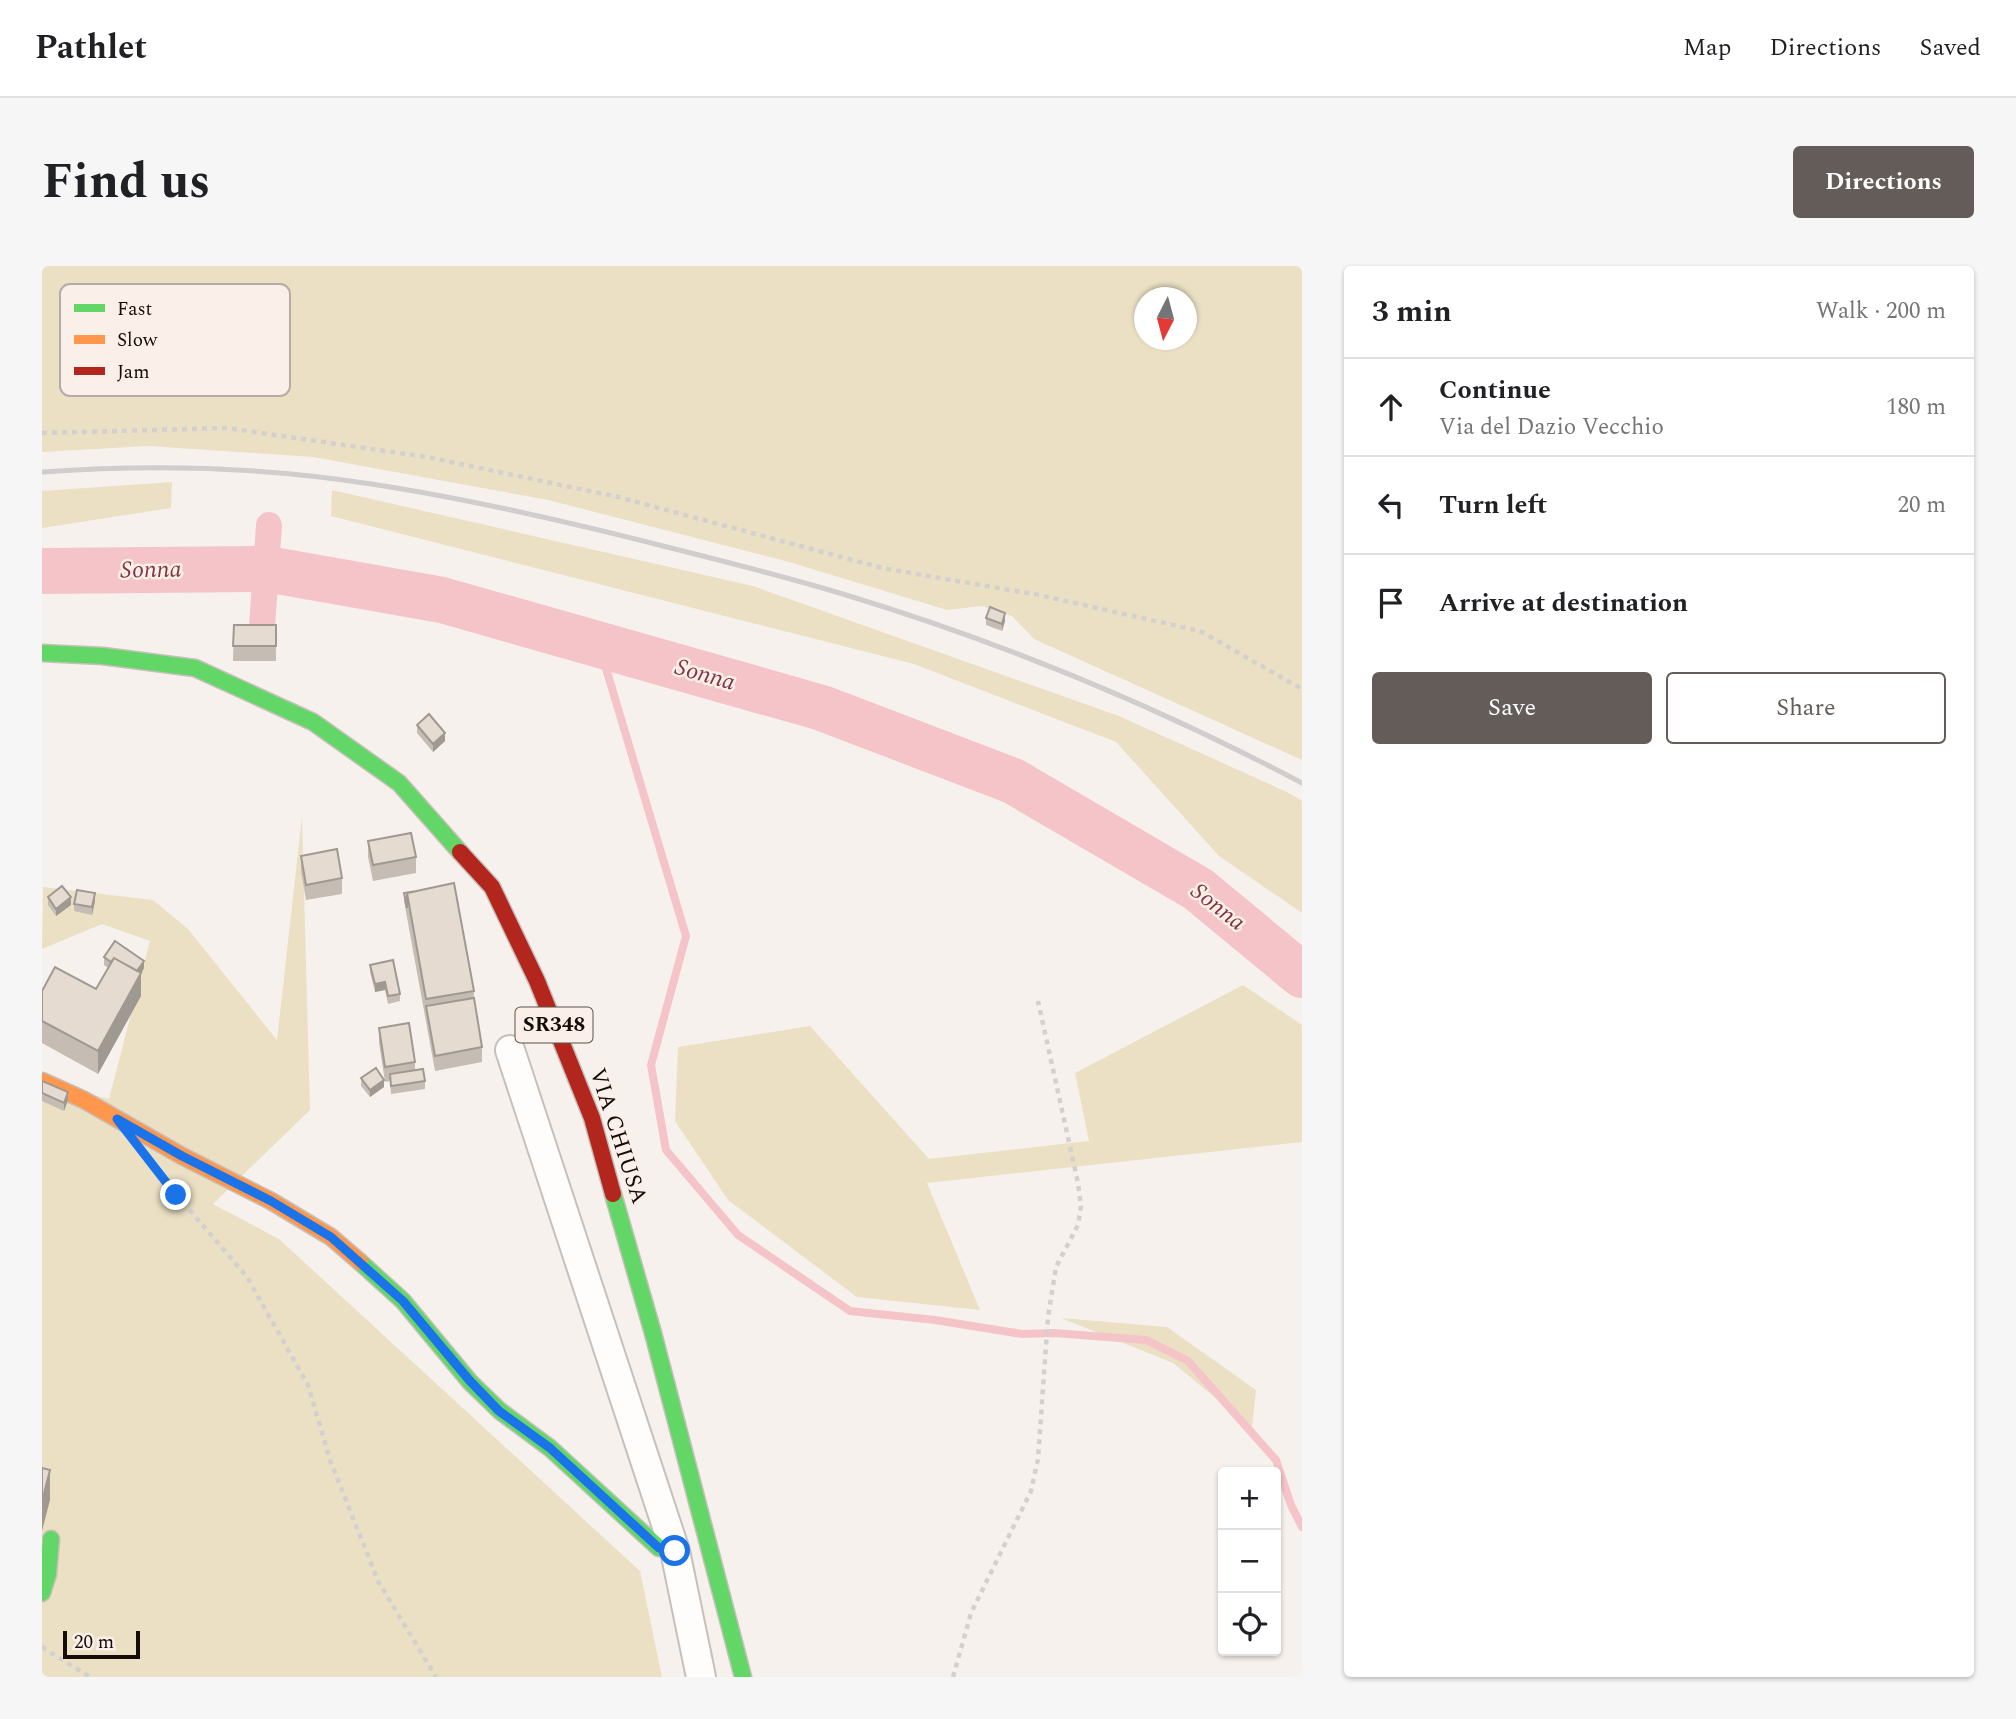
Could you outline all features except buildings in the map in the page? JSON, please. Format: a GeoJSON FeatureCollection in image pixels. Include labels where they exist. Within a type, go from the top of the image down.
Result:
{"type":"FeatureCollection","features":[{"type":"Feature","properties":{"kind":"main road","name":"VIA CHIUSA"},"geometry":{"type":"LineString","coordinates":[[42,653],[103,656],[195,668],[313,722],[399,783],[492,887],[537,981],[592,1118],[653,1334],[743,1677]]}},
{"type":"Feature","properties":{"kind":"main road"},"geometry":{"type":"LineString","coordinates":[[42,1081],[84,1100],[182,1156],[271,1201],[331,1237],[403,1301],[470,1381],[499,1411],[550,1448],[659,1548],[675,1551]]}},
{"type":"Feature","properties":{"kind":"main road"},"geometry":{"type":"LineString","coordinates":[[42,1593],[48,1574],[51,1539]]}},
{"type":"Feature","properties":{"kind":"street"},"geometry":{"type":"LineString","coordinates":[[510,1050],[675,1551],[701,1677]]}},
{"type":"Feature","properties":{"kind":"path"},"geometry":{"type":"LineString","coordinates":[[42,433],[227,428],[426,457],[618,498],[882,568],[1039,595],[1200,631],[1302,689]]}},
{"type":"Feature","properties":{"kind":"path"},"geometry":{"type":"LineString","coordinates":[[953,1677],[971,1613],[1031,1491],[1038,1459],[1045,1343],[1056,1267],[1078,1224],[1081,1206],[1038,1001]]}},
{"type":"Feature","properties":{"kind":"path"},"geometry":{"type":"LineString","coordinates":[[167,1184],[247,1277],[308,1385],[330,1460],[378,1581],[436,1677]]}},
{"type":"Feature","properties":{"kind":"path"},"geometry":{"type":"LineString","coordinates":[[42,1647],[90,1677]]}},
{"type":"Feature","properties":{"kind":"shaded area"},"geometry":{"type":"Polygon","coordinates":[[[42,266],[1302,266],[1302,760],[1034,639],[1012,616],[982,606],[947,610],[789,562],[548,500],[313,457],[148,446],[42,452],[42,266]]]}},
{"type":"Feature","properties":{"kind":"shaded area"},"geometry":{"type":"Polygon","coordinates":[[[172,482],[171,508],[42,528],[42,491],[172,482]]]}},
{"type":"Feature","properties":{"kind":"shaded area"},"geometry":{"type":"Polygon","coordinates":[[[332,490],[753,586],[1119,716],[1302,801],[1302,913],[1219,856],[1116,742],[914,664],[331,516],[332,490]]]}},
{"type":"Feature","properties":{"kind":"shaded area"},"geometry":{"type":"Polygon","coordinates":[[[302,816],[310,1110],[213,1204],[279,1239],[640,1571],[662,1677],[42,1677],[42,1082],[109,1099],[150,941],[102,924],[42,949],[43,887],[153,900],[188,929],[277,1040],[302,816]]]}},
{"type":"Feature","properties":{"kind":"shaded area"},"geometry":{"type":"Polygon","coordinates":[[[1243,985],[1302,1025],[1302,1142],[927,1183],[980,1310],[857,1297],[728,1200],[675,1121],[678,1047],[810,1026],[929,1159],[1089,1141],[1075,1073],[1243,985]]]}},
{"type":"Feature","properties":{"kind":"shaded area"},"geometry":{"type":"Polygon","coordinates":[[[1061,1318],[1167,1327],[1256,1390],[1252,1428],[1173,1363],[1061,1318]]]}},
{"type":"Feature","properties":{"kind":"waterway"},"geometry":{"type":"LineString","coordinates":[[262,627],[269,525]]}},
{"type":"Feature","properties":{"kind":"waterway","name":"Sonna"},"geometry":{"type":"LineString","coordinates":[[42,571],[267,569],[442,600],[822,708],[1013,781],[1198,889],[1302,975]]}},
{"type":"Feature","properties":{"kind":"waterway"},"geometry":{"type":"LineString","coordinates":[[599,645],[686,936],[651,1065],[666,1150],[738,1235],[850,1311],[935,1320],[1022,1334],[1054,1333],[1146,1340],[1188,1361],[1276,1460],[1291,1505],[1302,1527]]}},
{"type":"Feature","properties":{"kind":"railway"},"geometry":{"type":"LineString","coordinates":[[42,472],[166,468],[330,478],[483,504],[630,538],[824,588],[1021,655],[1135,702],[1302,783]]}},
{"type":"Feature","properties":{"kind":"traffic: fast"},"geometry":{"type":"LineString","coordinates":[[42,653],[103,656],[195,668],[313,722],[399,783],[460,852]]}},
{"type":"Feature","properties":{"kind":"traffic: fast"},"geometry":{"type":"LineString","coordinates":[[613,1194],[653,1333],[743,1677]]}},
{"type":"Feature","properties":{"kind":"traffic: fast"},"geometry":{"type":"LineString","coordinates":[[360,1262],[403,1301],[470,1382],[500,1411],[550,1448],[659,1548],[675,1551]]}},
{"type":"Feature","properties":{"kind":"traffic: fast"},"geometry":{"type":"LineString","coordinates":[[42,1593],[48,1574],[51,1539]]}},
{"type":"Feature","properties":{"kind":"traffic: slow"},"geometry":{"type":"LineString","coordinates":[[42,1081],[84,1100],[182,1156],[271,1201],[331,1237],[360,1262]]}},
{"type":"Feature","properties":{"kind":"traffic: jam"},"geometry":{"type":"LineString","coordinates":[[460,852],[492,887],[537,981],[592,1118],[613,1194]]}},
{"type":"Feature","properties":{"kind":"route"},"geometry":{"type":"LineString","coordinates":[[176,1195],[117,1119],[182,1156],[271,1201],[331,1237],[403,1301],[470,1381],[499,1411],[550,1448],[659,1548],[675,1551]]}}]}
